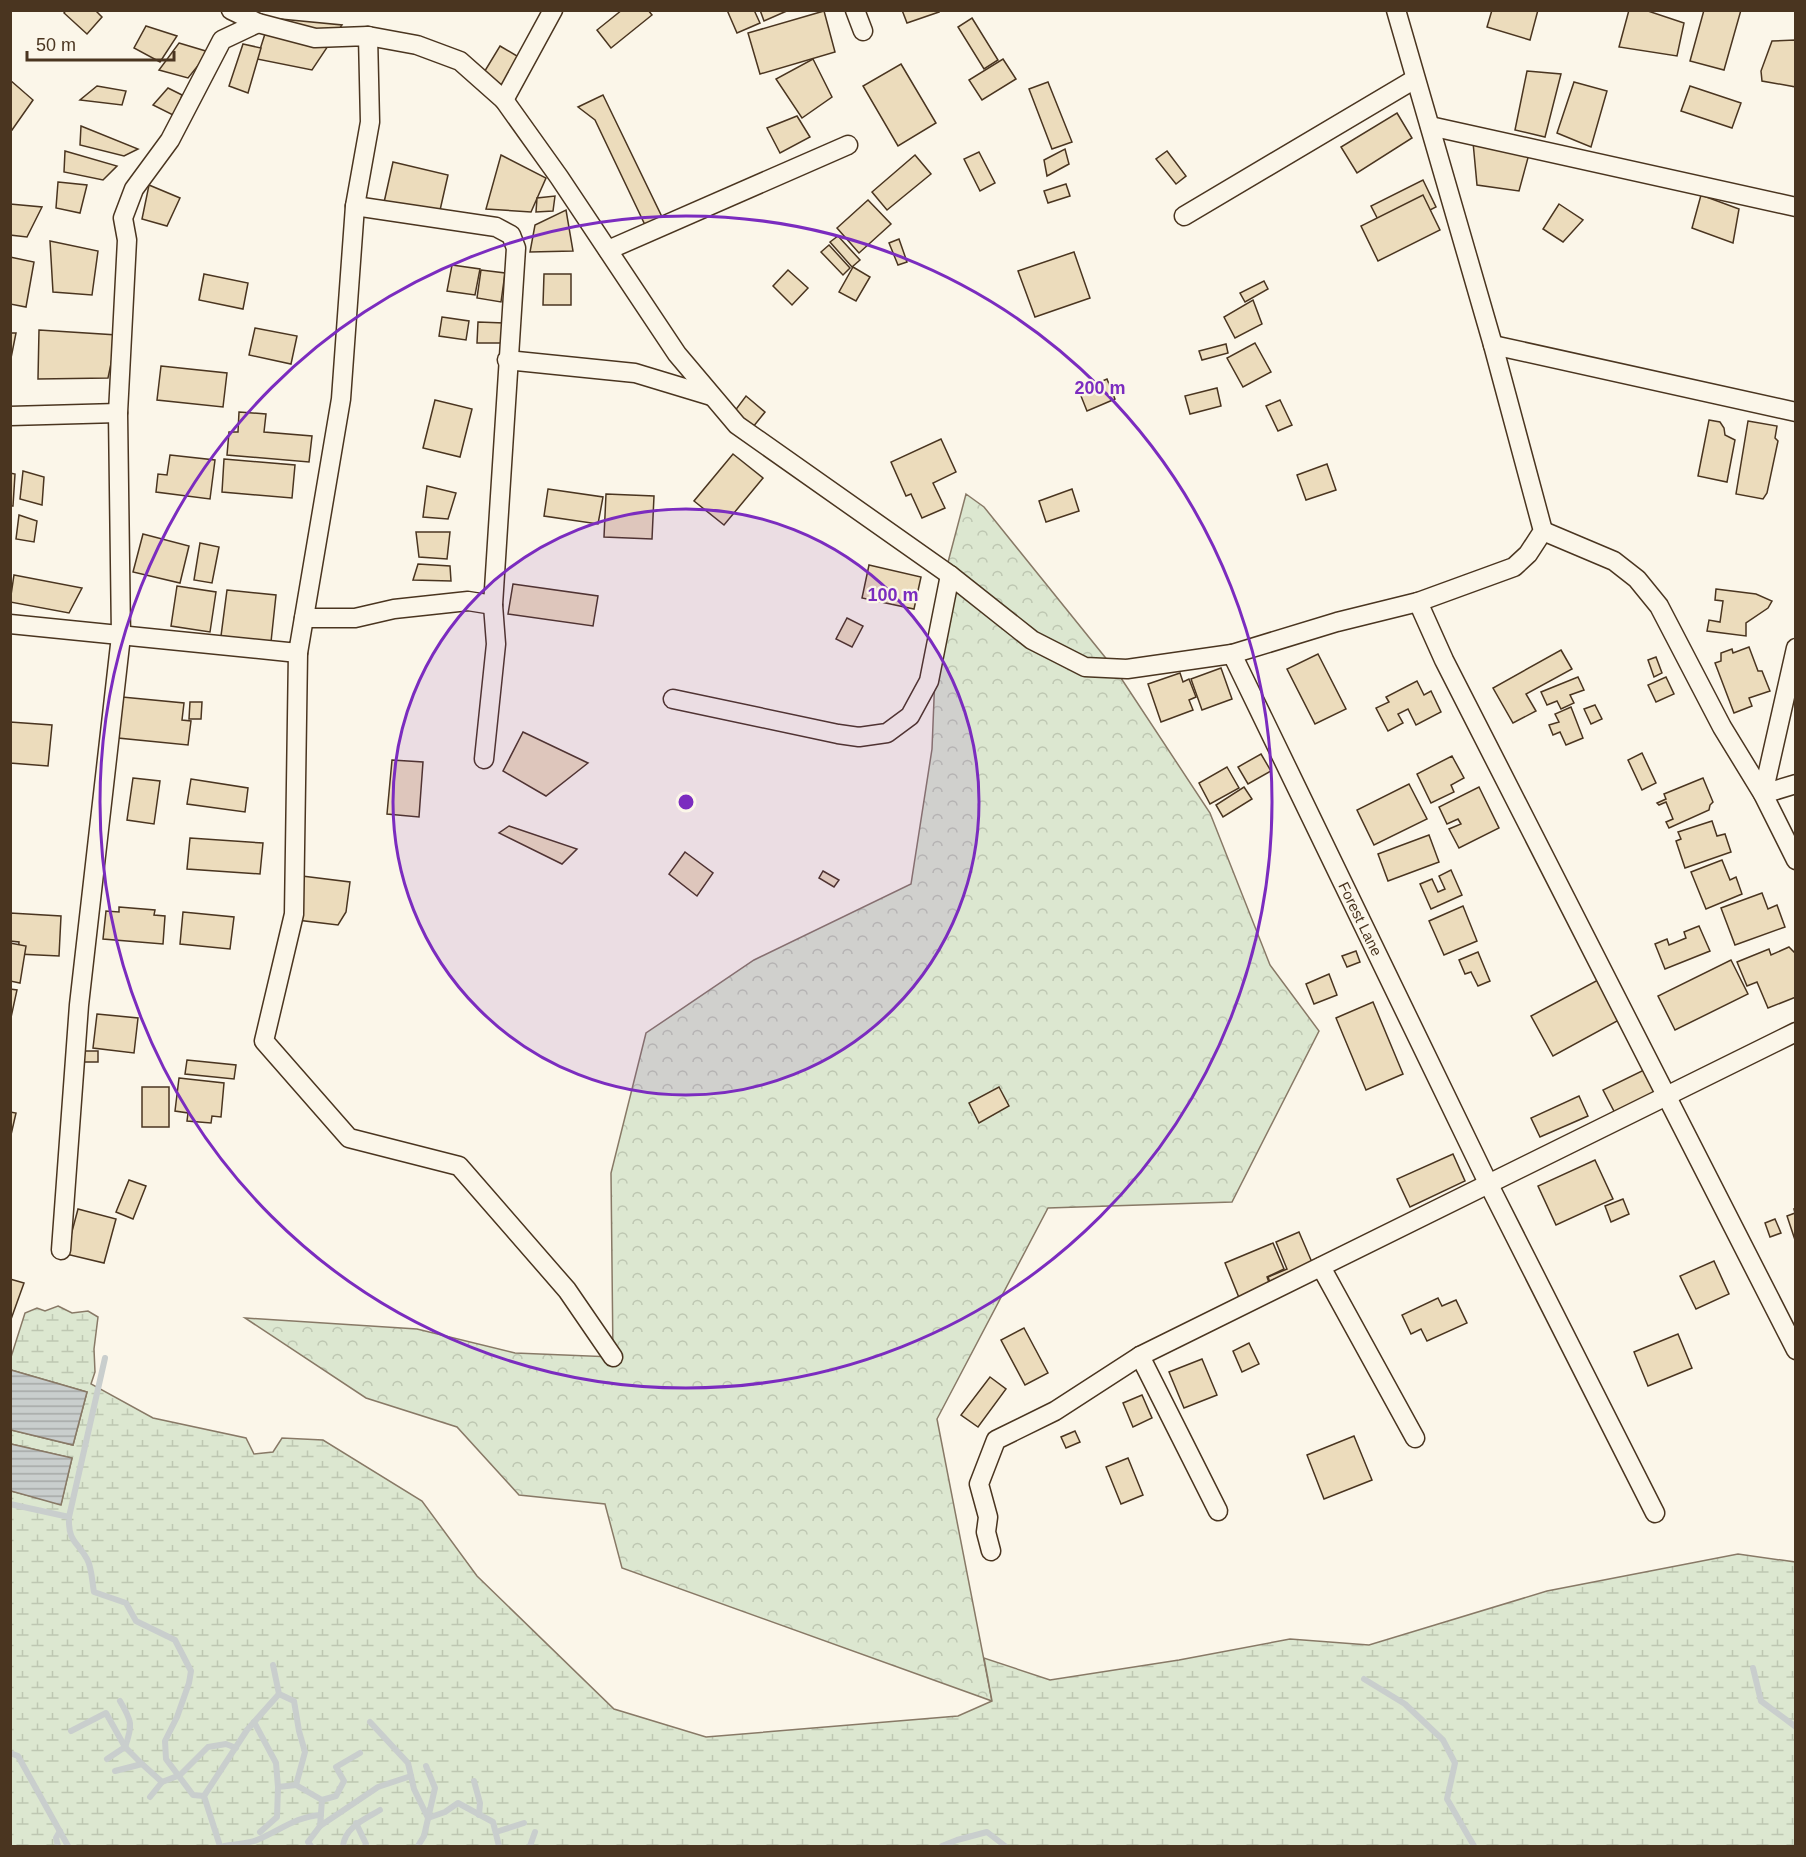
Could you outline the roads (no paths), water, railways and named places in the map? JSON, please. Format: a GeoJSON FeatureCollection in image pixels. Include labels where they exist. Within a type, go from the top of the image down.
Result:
{"type":"FeatureCollection","features":[{"type":"Feature","properties":{"kind":"street"},"geometry":{"type":"LineString","coordinates":[[231,10],[258,23],[315,38],[368,36],[417,45],[460,61],[504,100],[677,354],[737,425],[950,575],[1032,640],[1085,668],[1127,669],[1232,654],[1337,622],[1418,602],[1514,567],[1528,554],[1543,531],[1396,10]]}},
{"type":"Feature","properties":{"kind":"street"},"geometry":{"type":"LineString","coordinates":[[504,100],[553,10]]}},
{"type":"Feature","properties":{"kind":"street"},"geometry":{"type":"LineString","coordinates":[[855,10],[863,32]]}},
{"type":"Feature","properties":{"kind":"street"},"geometry":{"type":"LineString","coordinates":[[61,1250],[79,1005],[121,636],[118,413],[127,240],[123,218],[134,189],[170,140],[222,40],[258,23]]}},
{"type":"Feature","properties":{"kind":"street"},"geometry":{"type":"LineString","coordinates":[[368,36],[370,122],[355,206],[341,399],[298,653],[294,914],[264,1041],[349,1138],[459,1166],[567,1290],[613,1358]]}},
{"type":"Feature","properties":{"kind":"street"},"geometry":{"type":"LineString","coordinates":[[1184,216],[1415,79]]}},
{"type":"Feature","properties":{"kind":"street"},"geometry":{"type":"LineString","coordinates":[[1430,126],[1796,207]]}},
{"type":"Feature","properties":{"kind":"street"},"geometry":{"type":"LineString","coordinates":[[608,250],[848,145]]}},
{"type":"Feature","properties":{"kind":"street"},"geometry":{"type":"LineString","coordinates":[[355,206],[496,227],[511,235],[516,248],[493,605],[496,644],[484,759]]}},
{"type":"Feature","properties":{"kind":"street"},"geometry":{"type":"LineString","coordinates":[[1492,345],[1796,412]]}},
{"type":"Feature","properties":{"kind":"street"},"geometry":{"type":"LineString","coordinates":[[507,360],[635,373],[712,396]]}},
{"type":"Feature","properties":{"kind":"street"},"geometry":{"type":"LineString","coordinates":[[10,416],[118,413]]}},
{"type":"Feature","properties":{"kind":"street"},"geometry":{"type":"LineString","coordinates":[[1543,531],[1614,561],[1636,579],[1659,606],[1722,727],[1763,794],[1796,860]]}},
{"type":"Feature","properties":{"kind":"street"},"geometry":{"type":"LineString","coordinates":[[674,699],[838,734],[860,737],[887,733],[910,716],[929,681],[950,575]]}},
{"type":"Feature","properties":{"kind":"street"},"geometry":{"type":"LineString","coordinates":[[304,618],[355,618],[394,609],[468,601],[493,605]]}},
{"type":"Feature","properties":{"kind":"street"},"geometry":{"type":"LineString","coordinates":[[1418,602],[1444,660],[1796,1350]]}},
{"type":"Feature","properties":{"kind":"street"},"geometry":{"type":"LineString","coordinates":[[10,624],[298,653]]}},
{"type":"Feature","properties":{"kind":"street"},"geometry":{"type":"LineString","coordinates":[[1763,794],[1796,648]]}},
{"type":"Feature","properties":{"kind":"street","name":"Forest Lane"},"geometry":{"type":"LineString","coordinates":[[1232,654],[1489,1185],[1655,1514]]}},
{"type":"Feature","properties":{"kind":"street"},"geometry":{"type":"LineString","coordinates":[[1763,794],[1796,784]]}},
{"type":"Feature","properties":{"kind":"street"},"geometry":{"type":"LineString","coordinates":[[991,1551],[986,1532],[988,1517],[980,1484],[996,1440],[1055,1411],[1140,1356],[1796,1032]]}},
{"type":"Feature","properties":{"kind":"street"},"geometry":{"type":"LineString","coordinates":[[1322,1267],[1415,1438]]}},
{"type":"Feature","properties":{"kind":"street"},"geometry":{"type":"LineString","coordinates":[[1140,1356],[1218,1511]]}},
{"type":"Feature","properties":{"kind":"waterway"},"geometry":{"type":"LineString","coordinates":[[69,1517],[105,1358]]}},
{"type":"Feature","properties":{"kind":"waterway"},"geometry":{"type":"LineString","coordinates":[[10,1504],[69,1517],[72,1537],[89,1563],[94,1592],[126,1603],[136,1621],[175,1640],[191,1671],[177,1717],[165,1741],[166,1759],[193,1795],[204,1796]]}},
{"type":"Feature","properties":{"kind":"waterway"},"geometry":{"type":"LineString","coordinates":[[273,1665],[279,1694],[294,1701],[305,1752],[296,1785],[322,1800],[320,1826],[308,1842],[311,1846]]}},
{"type":"Feature","properties":{"kind":"waterway"},"geometry":{"type":"LineString","coordinates":[[1753,1668],[1761,1701],[1796,1727]]}},
{"type":"Feature","properties":{"kind":"waterway"},"geometry":{"type":"LineString","coordinates":[[1364,1679],[1405,1704],[1443,1740],[1455,1763],[1447,1799],[1474,1846]]}},
{"type":"Feature","properties":{"kind":"waterway"},"geometry":{"type":"LineString","coordinates":[[220,1846],[204,1796],[247,1730],[279,1694]]}},
{"type":"Feature","properties":{"kind":"waterway"},"geometry":{"type":"LineString","coordinates":[[120,1701],[130,1723],[125,1747]]}},
{"type":"Feature","properties":{"kind":"waterway"},"geometry":{"type":"LineString","coordinates":[[71,1731],[106,1713],[125,1747]]}},
{"type":"Feature","properties":{"kind":"waterway"},"geometry":{"type":"LineString","coordinates":[[254,1722],[276,1763],[278,1787],[296,1785]]}},
{"type":"Feature","properties":{"kind":"waterway"},"geometry":{"type":"LineString","coordinates":[[370,1722],[408,1763],[414,1789],[428,1818],[445,1812],[458,1803],[493,1822],[499,1846]]}},
{"type":"Feature","properties":{"kind":"waterway"},"geometry":{"type":"LineString","coordinates":[[150,1797],[162,1782],[180,1775],[208,1747],[226,1744],[236,1748]]}},
{"type":"Feature","properties":{"kind":"waterway"},"geometry":{"type":"LineString","coordinates":[[107,1759],[125,1747],[142,1764]]}},
{"type":"Feature","properties":{"kind":"waterway"},"geometry":{"type":"LineString","coordinates":[[10,1753],[18,1756],[68,1846]]}},
{"type":"Feature","properties":{"kind":"waterway"},"geometry":{"type":"LineString","coordinates":[[322,1800],[336,1796],[344,1781],[336,1767],[360,1753]]}},
{"type":"Feature","properties":{"kind":"waterway"},"geometry":{"type":"LineString","coordinates":[[115,1771],[142,1764],[162,1782]]}},
{"type":"Feature","properties":{"kind":"waterway"},"geometry":{"type":"LineString","coordinates":[[418,1846],[424,1836],[435,1788],[426,1766]]}},
{"type":"Feature","properties":{"kind":"waterway"},"geometry":{"type":"LineString","coordinates":[[320,1826],[378,1787],[411,1776]]}},
{"type":"Feature","properties":{"kind":"waterway"},"geometry":{"type":"LineString","coordinates":[[474,1781],[480,1803],[479,1815]]}},
{"type":"Feature","properties":{"kind":"waterway"},"geometry":{"type":"LineString","coordinates":[[260,1832],[277,1817],[278,1787]]}},
{"type":"Feature","properties":{"kind":"waterway"},"geometry":{"type":"LineString","coordinates":[[343,1846],[352,1829],[362,1820],[380,1810]]}},
{"type":"Feature","properties":{"kind":"waterway"},"geometry":{"type":"LineString","coordinates":[[224,1846],[253,1841],[296,1821],[321,1815]]}},
{"type":"Feature","properties":{"kind":"waterway"},"geometry":{"type":"LineString","coordinates":[[356,1823],[365,1846]]}},
{"type":"Feature","properties":{"kind":"waterway"},"geometry":{"type":"LineString","coordinates":[[496,1832],[524,1823]]}},
{"type":"Feature","properties":{"kind":"waterway"},"geometry":{"type":"LineString","coordinates":[[58,1846],[56,1838],[60,1831]]}},
{"type":"Feature","properties":{"kind":"waterway"},"geometry":{"type":"LineString","coordinates":[[530,1846],[535,1832]]}},
{"type":"Feature","properties":{"kind":"waterway"},"geometry":{"type":"LineString","coordinates":[[942,1846],[987,1832],[1005,1846]]}}]}
